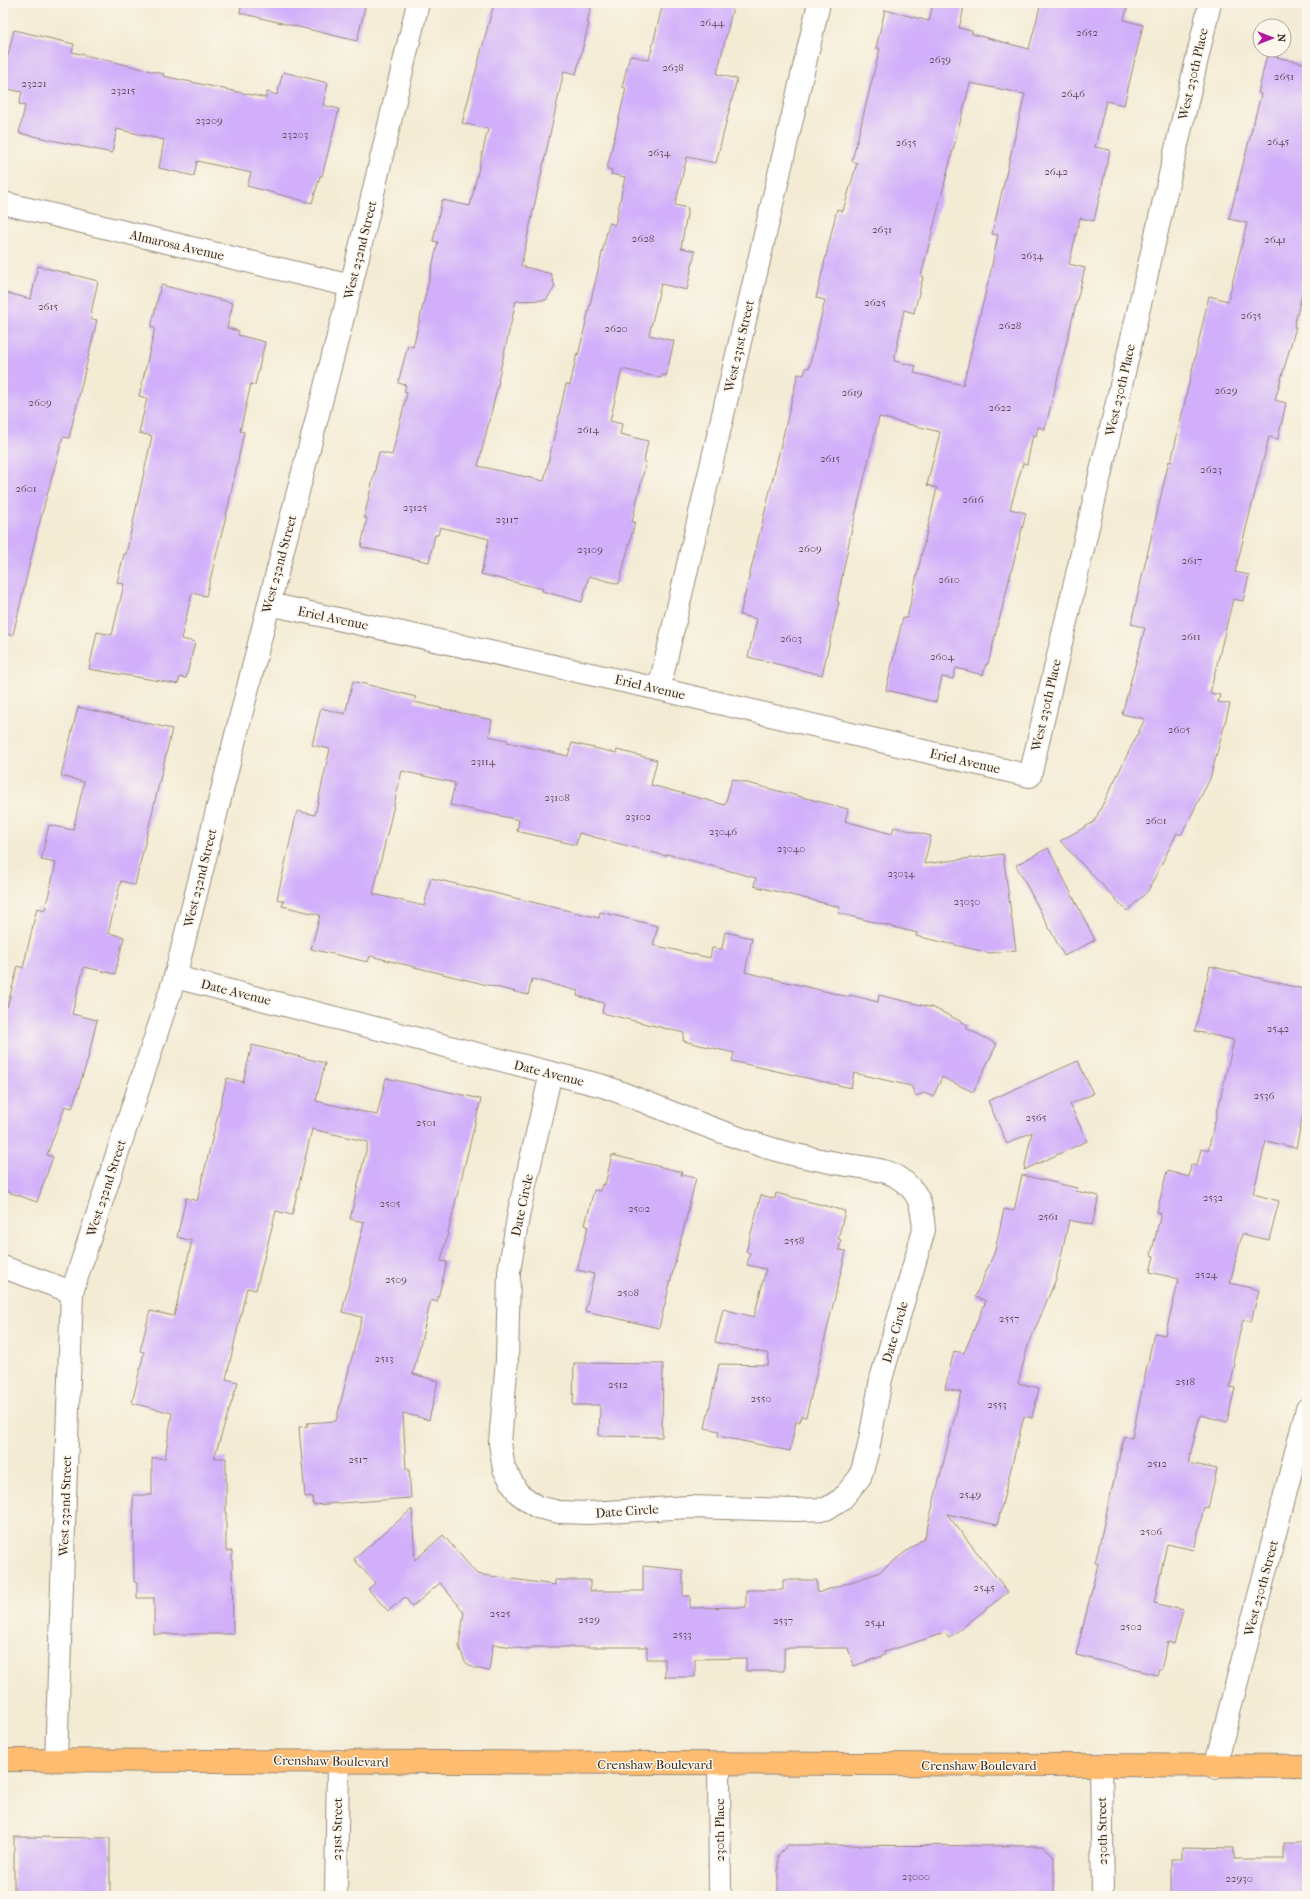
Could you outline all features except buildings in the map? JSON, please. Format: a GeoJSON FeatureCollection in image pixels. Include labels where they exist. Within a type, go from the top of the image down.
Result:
{"type":"FeatureCollection","features":[{"type":"Feature","properties":{"kind":"main road","name":"Crenshaw Boulevard"},"geometry":{"type":"LineString","coordinates":[[3,1760],[1101,1765],[1215,1767],[1307,1766]]}},
{"type":"Feature","properties":{"kind":"street","name":"West 232nd Street"},"geometry":{"type":"LineString","coordinates":[[56,1760],[72,1292],[175,977],[351,286],[418,3]]}},
{"type":"Feature","properties":{"kind":"street","name":"West 231st Street"},"geometry":{"type":"LineString","coordinates":[[659,689],[819,3]]}},
{"type":"Feature","properties":{"kind":"street","name":"West 230th Place"},"geometry":{"type":"LineString","coordinates":[[1030,776],[1210,3]]}},
{"type":"Feature","properties":{"kind":"street","name":"Almarosa Avenue"},"geometry":{"type":"LineString","coordinates":[[3,203],[351,286]]}},
{"type":"Feature","properties":{"kind":"street","name":"Eriel Avenue"},"geometry":{"type":"LineString","coordinates":[[269,604],[659,689],[1030,776]]}},
{"type":"Feature","properties":{"kind":"street","name":"Date Avenue"},"geometry":{"type":"LineString","coordinates":[[175,977],[603,1086],[656,1105],[714,1130],[777,1150],[827,1162],[873,1169],[896,1176],[914,1191]]}},
{"type":"Feature","properties":{"kind":"street","name":"Date Circle"},"geometry":{"type":"LineString","coordinates":[[552,1073],[519,1211],[509,1272],[507,1360],[500,1444],[504,1468],[518,1493],[537,1507],[559,1512],[589,1513],[690,1507],[796,1510],[826,1509],[842,1499],[860,1477],[868,1450],[881,1379],[924,1230],[922,1206],[914,1191]]}},
{"type":"Feature","properties":{"kind":"street"},"geometry":{"type":"LineString","coordinates":[[3,1267],[72,1292]]}},
{"type":"Feature","properties":{"kind":"street","name":"West 230th Street"},"geometry":{"type":"LineString","coordinates":[[1215,1767],[1299,1475],[1307,1409]]}},
{"type":"Feature","properties":{"kind":"street","name":"231st Street"},"geometry":{"type":"LineString","coordinates":[[336,1896],[338,1761]]}},
{"type":"Feature","properties":{"kind":"street","name":"230th Place"},"geometry":{"type":"LineString","coordinates":[[719,1764],[720,1896]]}},
{"type":"Feature","properties":{"kind":"street","name":"230th Street"},"geometry":{"type":"LineString","coordinates":[[1101,1765],[1103,1896]]}}]}
